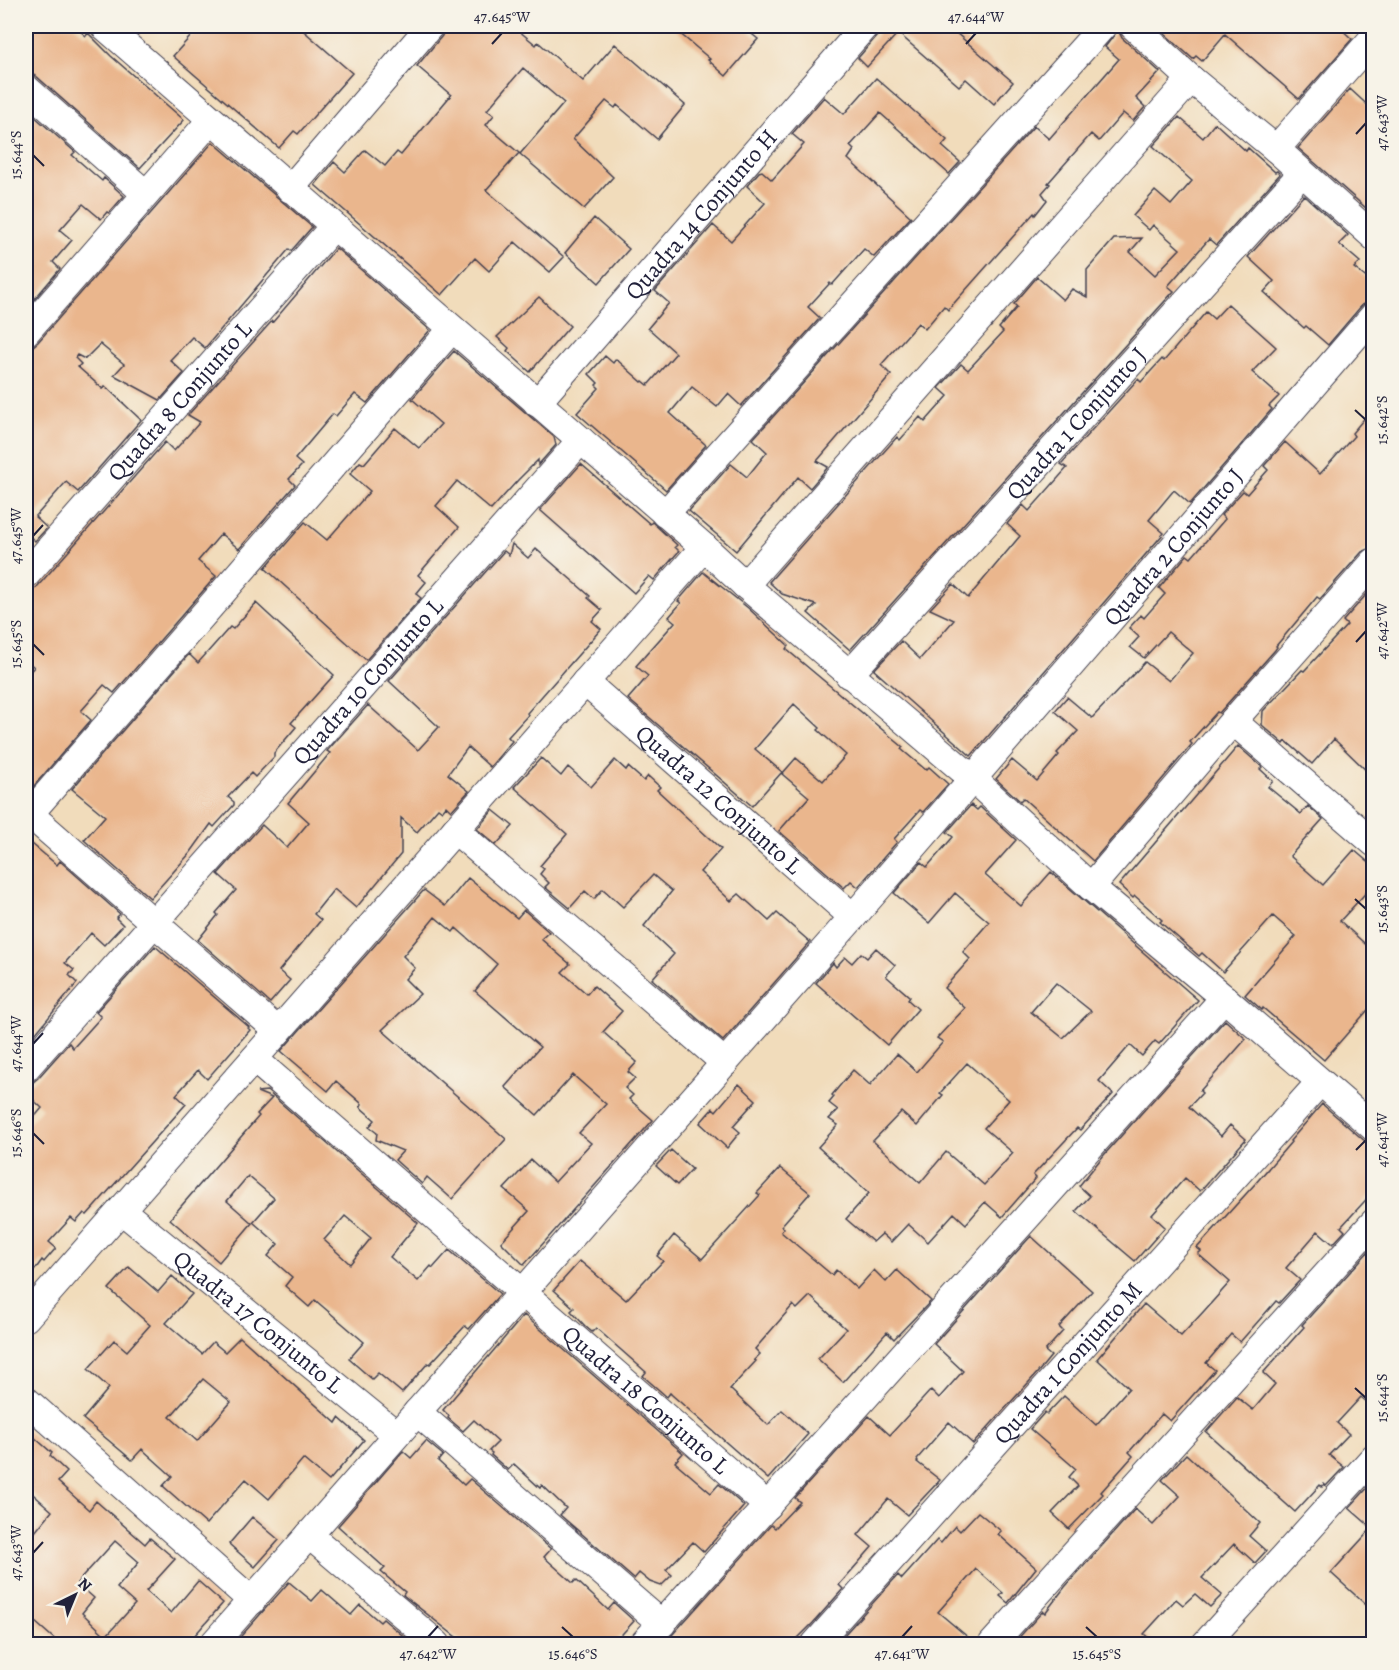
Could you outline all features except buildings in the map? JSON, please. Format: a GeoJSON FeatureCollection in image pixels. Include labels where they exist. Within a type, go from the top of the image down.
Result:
{"type":"FeatureCollection","features":[{"type":"Feature","properties":{"kind":"street"},"geometry":{"type":"LineString","coordinates":[[104,26],[745,585],[973,779],[1091,887],[1374,1128]]}},
{"type":"Feature","properties":{"kind":"street"},"geometry":{"type":"LineString","coordinates":[[290,189],[430,26]]}},
{"type":"Feature","properties":{"kind":"street","name":"Quadra 14 Conjunto H"},"geometry":{"type":"LineString","coordinates":[[537,403],[866,26]]}},
{"type":"Feature","properties":{"kind":"street"},"geometry":{"type":"LineString","coordinates":[[665,514],[1103,26]]}},
{"type":"Feature","properties":{"kind":"street"},"geometry":{"type":"LineString","coordinates":[[1133,26],[1374,237]]}},
{"type":"Feature","properties":{"kind":"street"},"geometry":{"type":"LineString","coordinates":[[1276,149],[1374,37]]}},
{"type":"Feature","properties":{"kind":"street"},"geometry":{"type":"LineString","coordinates":[[745,585],[1191,79]]}},
{"type":"Feature","properties":{"kind":"street"},"geometry":{"type":"LineString","coordinates":[[26,88],[146,194]]}},
{"type":"Feature","properties":{"kind":"street"},"geometry":{"type":"LineString","coordinates":[[26,332],[211,120]]}},
{"type":"Feature","properties":{"kind":"street","name":"Quadra 1 Conjunto J"},"geometry":{"type":"LineString","coordinates":[[849,675],[1302,173]]}},
{"type":"Feature","properties":{"kind":"street","name":"Quadra 8 Conjunto L"},"geometry":{"type":"LineString","coordinates":[[26,575],[334,226]]}},
{"type":"Feature","properties":{"kind":"street","name":"Quadra 2 Conjunto J"},"geometry":{"type":"LineString","coordinates":[[213,1644],[853,917],[1374,315]]}},
{"type":"Feature","properties":{"kind":"street"},"geometry":{"type":"LineString","coordinates":[[278,1031],[27,814],[452,329]]}},
{"type":"Feature","properties":{"kind":"street","name":"Quadra 10 Conjunto L"},"geometry":{"type":"LineString","coordinates":[[26,1068],[580,440]]}},
{"type":"Feature","properties":{"kind":"street"},"geometry":{"type":"LineString","coordinates":[[26,1318],[704,547]]}},
{"type":"Feature","properties":{"kind":"street"},"geometry":{"type":"LineString","coordinates":[[1091,887],[1233,721],[1374,562]]}},
{"type":"Feature","properties":{"kind":"street","name":"Quadra 12 Conjunto L"},"geometry":{"type":"LineString","coordinates":[[585,682],[853,917]]}},
{"type":"Feature","properties":{"kind":"street"},"geometry":{"type":"LineString","coordinates":[[1233,721],[1374,843]]}},
{"type":"Feature","properties":{"kind":"street"},"geometry":{"type":"LineString","coordinates":[[455,830],[725,1063]]}},
{"type":"Feature","properties":{"kind":"street"},"geometry":{"type":"LineString","coordinates":[[643,1644],[1224,999]]}},
{"type":"Feature","properties":{"kind":"street","name":"Quadra 18 Conjunto L"},"geometry":{"type":"LineString","coordinates":[[254,1059],[768,1506]]}},
{"type":"Feature","properties":{"kind":"street","name":"Quadra 1 Conjunto M"},"geometry":{"type":"LineString","coordinates":[[815,1644],[1320,1082]]}},
{"type":"Feature","properties":{"kind":"street","name":"Quadra 17 Conjunto L"},"geometry":{"type":"LineString","coordinates":[[121,1210],[396,1434]]}},
{"type":"Feature","properties":{"kind":"street"},"geometry":{"type":"LineString","coordinates":[[992,1644],[1374,1222]]}},
{"type":"Feature","properties":{"kind":"street"},"geometry":{"type":"LineString","coordinates":[[26,1400],[252,1601]]}},
{"type":"Feature","properties":{"kind":"street"},"geometry":{"type":"LineString","coordinates":[[417,1413],[662,1624]]}},
{"type":"Feature","properties":{"kind":"street"},"geometry":{"type":"LineString","coordinates":[[1205,1644],[1374,1457]]}},
{"type":"Feature","properties":{"kind":"street"},"geometry":{"type":"LineString","coordinates":[[309,1535],[437,1644]]}}]}
